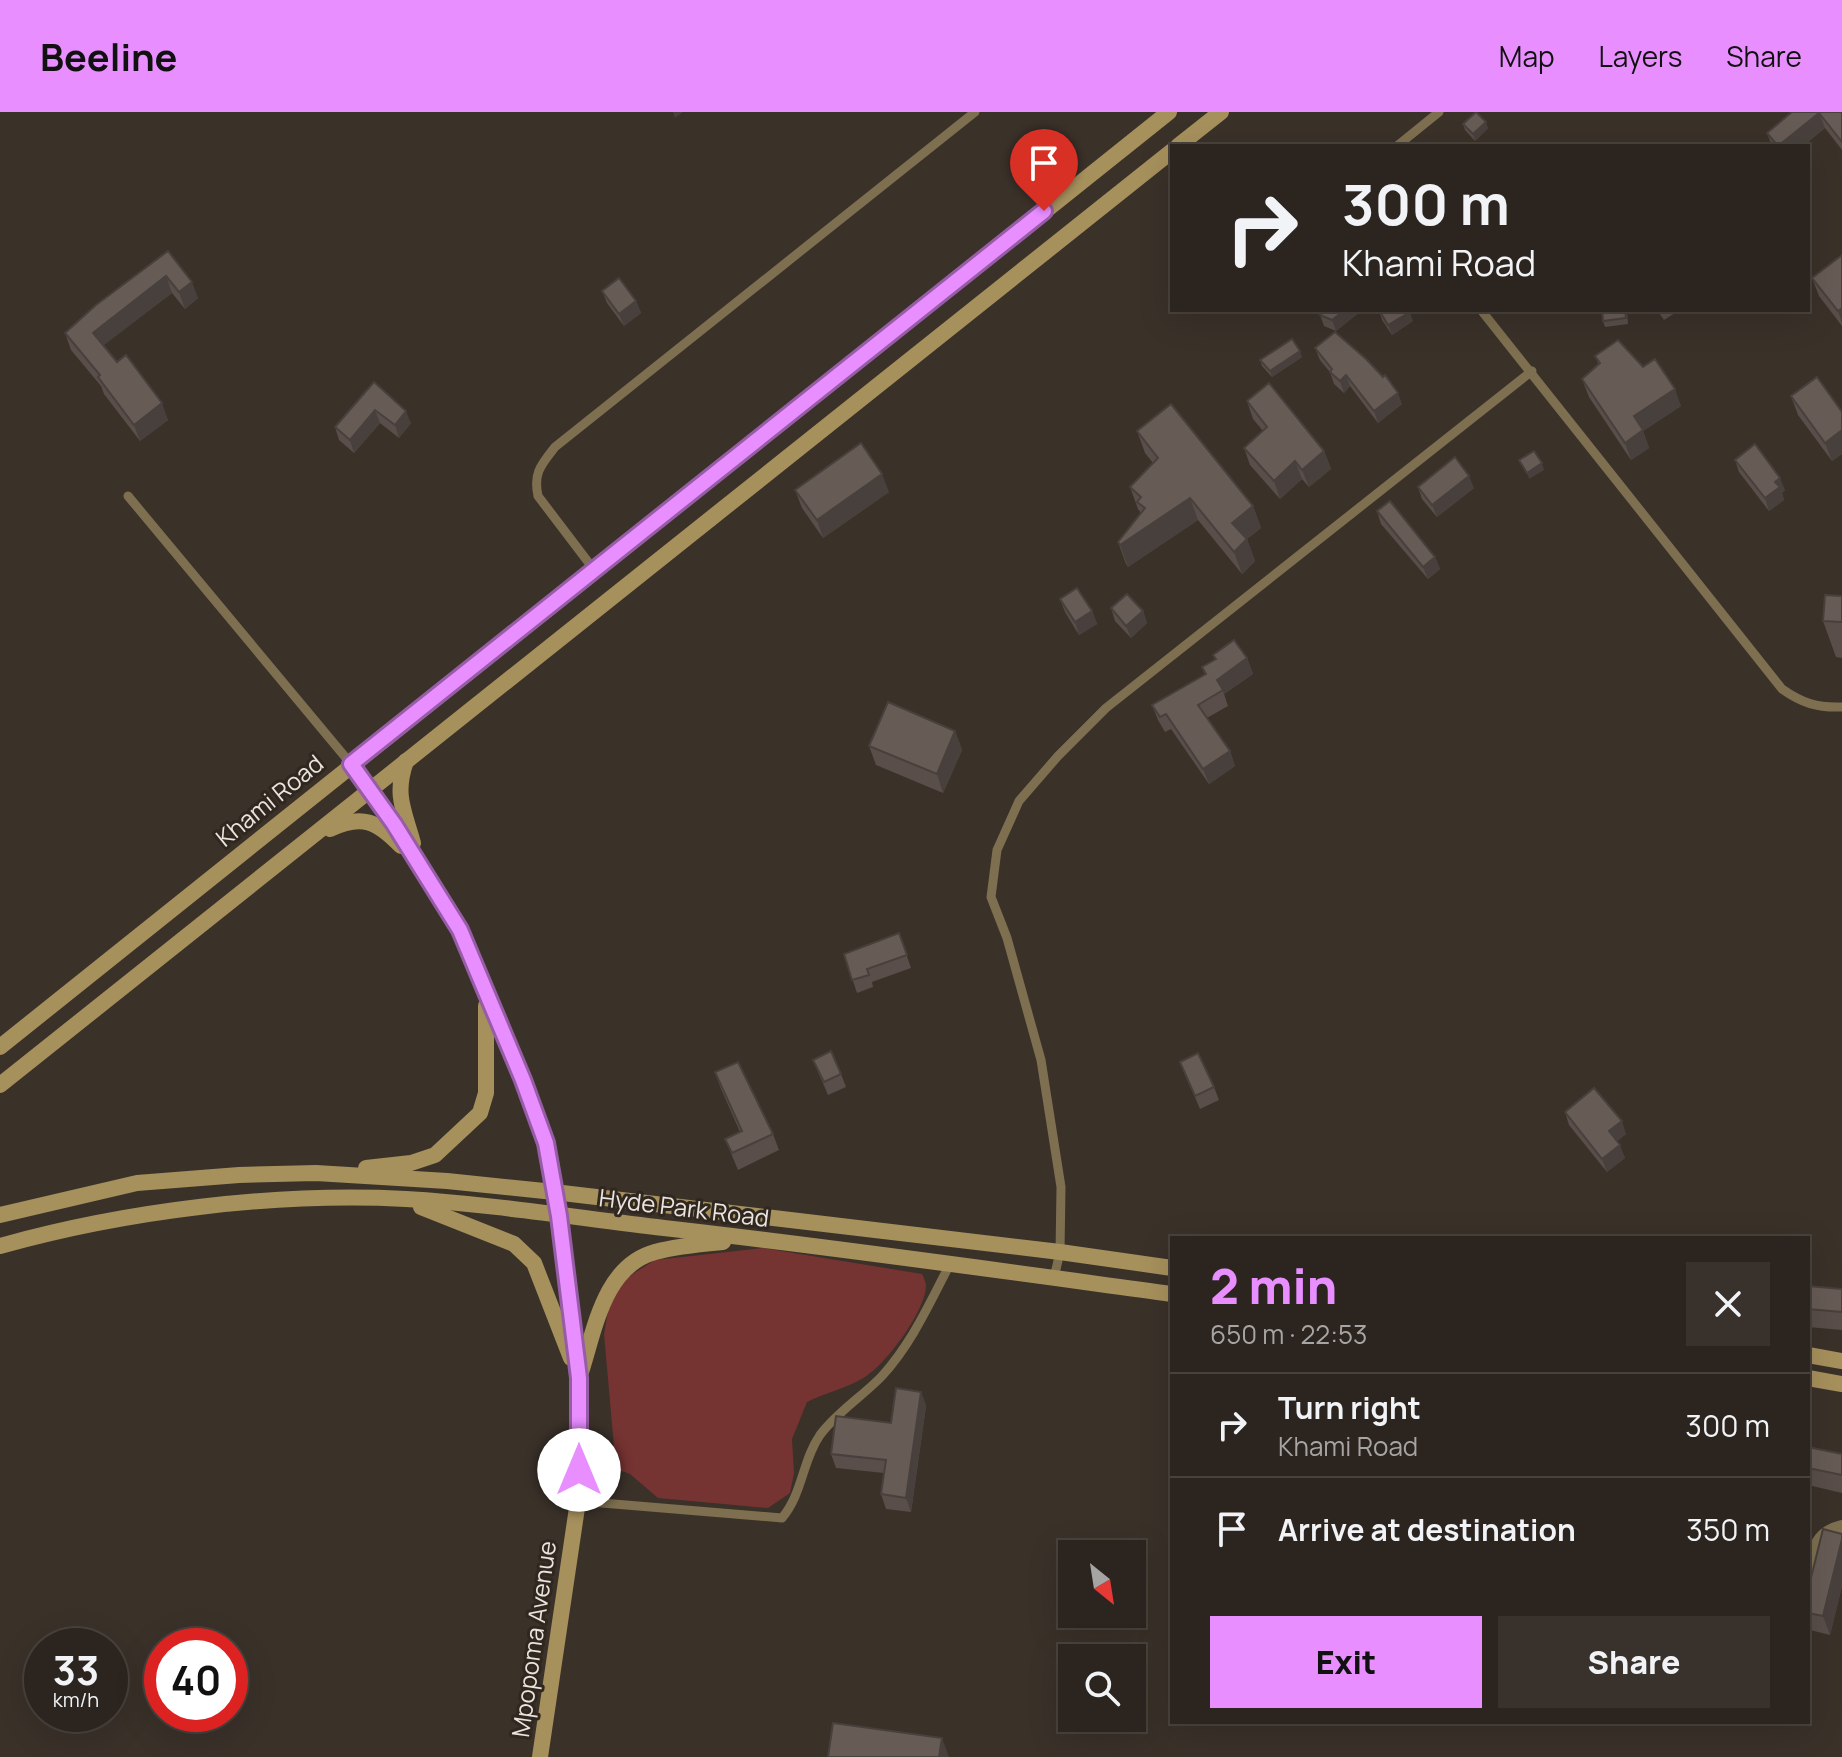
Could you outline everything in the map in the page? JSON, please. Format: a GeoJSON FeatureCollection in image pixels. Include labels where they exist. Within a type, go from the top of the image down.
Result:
{"type":"FeatureCollection","features":[{"type":"Feature","properties":{"kind":"street","name":"Khami Road"},"geometry":{"type":"LineString","coordinates":[[0,1047],[1169,112]]}},
{"type":"Feature","properties":{"kind":"street"},"geometry":{"type":"LineString","coordinates":[[1181,144],[1221,112]]}},
{"type":"Feature","properties":{"kind":"street"},"geometry":{"type":"LineString","coordinates":[[0,1085],[1170,153]]}},
{"type":"Feature","properties":{"kind":"street"},"geometry":{"type":"LineString","coordinates":[[407,760],[399,781],[399,793],[418,864]]}},
{"type":"Feature","properties":{"kind":"street","name":"Mpopoma Avenue"},"geometry":{"type":"LineString","coordinates":[[351,764],[370,788],[460,930],[546,1143],[559,1216],[579,1378],[578,1501],[540,1757]]}},
{"type":"Feature","properties":{"kind":"street"},"geometry":{"type":"LineString","coordinates":[[307,841],[348,821],[360,820],[388,833],[418,864]]}},
{"type":"Feature","properties":{"kind":"street"},"geometry":{"type":"LineString","coordinates":[[316,1173],[411,1163],[435,1155],[480,1113],[486,1093],[486,995]]}},
{"type":"Feature","properties":{"kind":"street","name":"Hyde Park Road"},"geometry":{"type":"LineString","coordinates":[[0,1215],[137,1183],[316,1173],[447,1181],[554,1192],[1170,1268]]}},
{"type":"Feature","properties":{"kind":"street"},"geometry":{"type":"LineString","coordinates":[[405,1199],[514,1244],[534,1263],[579,1378]]}},
{"type":"Feature","properties":{"kind":"street","name":"Hyde Park Road"},"geometry":{"type":"LineString","coordinates":[[0,1246],[43,1234],[149,1213],[288,1200],[405,1199],[751,1238],[1170,1294]]}},
{"type":"Feature","properties":{"kind":"street"},"geometry":{"type":"LineString","coordinates":[[579,1378],[606,1294],[626,1268],[653,1252],[751,1238]]}},
{"type":"Feature","properties":{"kind":"street"},"geometry":{"type":"LineString","coordinates":[[1810,1355],[1842,1361]]}},
{"type":"Feature","properties":{"kind":"street"},"geometry":{"type":"LineString","coordinates":[[1810,1378],[1842,1384]]}},
{"type":"Feature","properties":{"kind":"street"},"geometry":{"type":"LineString","coordinates":[[1810,1564],[1821,1539],[1828,1532],[1842,1528]]}},
{"type":"Feature","properties":{"kind":"lane"},"geometry":{"type":"LineString","coordinates":[[595,571],[538,496],[535,483],[539,468],[555,447],[975,112]]}},
{"type":"Feature","properties":{"kind":"lane"},"geometry":{"type":"LineString","coordinates":[[1399,144],[1439,112]]}},
{"type":"Feature","properties":{"kind":"lane"},"geometry":{"type":"LineString","coordinates":[[1483,312],[1782,689],[1803,704],[1842,707]]}},
{"type":"Feature","properties":{"kind":"lane"},"geometry":{"type":"LineString","coordinates":[[1054,1278],[1060,1252],[1061,1187],[1041,1060],[1007,938],[991,897],[997,850],[1019,801],[1106,708],[1532,371]]}},
{"type":"Feature","properties":{"kind":"lane"},"geometry":{"type":"LineString","coordinates":[[128,496],[351,764]]}},
{"type":"Feature","properties":{"kind":"lane"},"geometry":{"type":"LineString","coordinates":[[578,1501],[782,1518],[793,1505],[805,1463],[821,1434],[900,1355],[949,1266]]}},
{"type":"Feature","properties":{"kind":"shaded area"},"geometry":{"type":"Polygon","coordinates":[[[763,1248],[922,1274],[926,1285],[924,1296],[903,1336],[874,1370],[851,1384],[807,1402],[792,1439],[794,1473],[790,1493],[768,1508],[658,1498],[630,1474],[616,1469],[604,1334],[610,1300],[628,1277],[655,1260],[763,1248]]]}},
{"type":"Feature","properties":{"kind":"building"},"geometry":{"type":"Polygon","coordinates":[[[1476,112],[1486,122],[1473,134],[1463,124],[1476,112]]]}},
{"type":"Feature","properties":{"kind":"building"},"geometry":{"type":"Polygon","coordinates":[[[1792,112],[1842,112],[1842,142],[1819,113],[1780,144],[1776,144],[1767,133],[1792,112]]]}},
{"type":"Feature","properties":{"kind":"building"},"geometry":{"type":"Polygon","coordinates":[[[168,251],[192,282],[179,292],[166,276],[93,333],[117,362],[126,355],[162,403],[134,425],[98,377],[100,375],[65,333],[96,305],[168,251]]]}},
{"type":"Feature","properties":{"kind":"building"},"geometry":{"type":"Polygon","coordinates":[[[1842,255],[1842,308],[1838,311],[1812,278],[1842,255]]]}},
{"type":"Feature","properties":{"kind":"building"},"geometry":{"type":"Polygon","coordinates":[[[619,278],[636,301],[619,314],[602,291],[619,278]]]}},
{"type":"Feature","properties":{"kind":"building"},"geometry":{"type":"Polygon","coordinates":[[[1323,312],[1342,312],[1332,320],[1320,315],[1323,312]]]}},
{"type":"Feature","properties":{"kind":"building"},"geometry":{"type":"Polygon","coordinates":[[[1380,312],[1410,312],[1388,325],[1380,312]]]}},
{"type":"Feature","properties":{"kind":"building"},"geometry":{"type":"Polygon","coordinates":[[[1602,312],[1625,312],[1626,318],[1603,321],[1602,312]]]}},
{"type":"Feature","properties":{"kind":"building"},"geometry":{"type":"Polygon","coordinates":[[[1335,332],[1383,377],[1385,375],[1398,393],[1374,411],[1346,375],[1340,381],[1330,372],[1332,369],[1315,348],[1335,332]]]}},
{"type":"Feature","properties":{"kind":"building"},"geometry":{"type":"Polygon","coordinates":[[[1292,339],[1300,351],[1270,371],[1260,360],[1292,339]]]}},
{"type":"Feature","properties":{"kind":"building"},"geometry":{"type":"Polygon","coordinates":[[[1618,340],[1643,367],[1655,359],[1675,389],[1634,416],[1643,430],[1625,443],[1582,379],[1600,363],[1595,356],[1618,340]]]}},
{"type":"Feature","properties":{"kind":"building"},"geometry":{"type":"Polygon","coordinates":[[[1817,377],[1842,412],[1842,430],[1825,443],[1791,396],[1817,377]]]}},
{"type":"Feature","properties":{"kind":"building"},"geometry":{"type":"Polygon","coordinates":[[[374,382],[406,411],[395,425],[375,410],[350,440],[335,427],[374,382]]]}},
{"type":"Feature","properties":{"kind":"building"},"geometry":{"type":"Polygon","coordinates":[[[1269,383],[1324,451],[1302,470],[1295,461],[1274,481],[1244,448],[1267,427],[1247,401],[1269,383]]]}},
{"type":"Feature","properties":{"kind":"building"},"geometry":{"type":"Polygon","coordinates":[[[1171,404],[1253,506],[1232,523],[1247,539],[1234,552],[1190,498],[1120,545],[1118,542],[1145,508],[1137,502],[1141,497],[1130,487],[1158,458],[1137,431],[1171,404]]]}},
{"type":"Feature","properties":{"kind":"building"},"geometry":{"type":"Polygon","coordinates":[[[861,443],[882,474],[817,520],[795,490],[861,443]]]}},
{"type":"Feature","properties":{"kind":"building"},"geometry":{"type":"Polygon","coordinates":[[[1755,444],[1780,478],[1775,482],[1780,487],[1765,498],[1735,460],[1755,444]]]}},
{"type":"Feature","properties":{"kind":"building"},"geometry":{"type":"Polygon","coordinates":[[[1534,451],[1542,463],[1527,473],[1519,460],[1534,451]]]}},
{"type":"Feature","properties":{"kind":"building"},"geometry":{"type":"Polygon","coordinates":[[[1455,457],[1469,476],[1432,505],[1418,487],[1455,457]]]}},
{"type":"Feature","properties":{"kind":"building"},"geometry":{"type":"Polygon","coordinates":[[[1390,501],[1435,557],[1423,567],[1377,511],[1390,501]]]}},
{"type":"Feature","properties":{"kind":"building"},"geometry":{"type":"Polygon","coordinates":[[[1077,588],[1092,611],[1075,622],[1060,599],[1077,588]]]}},
{"type":"Feature","properties":{"kind":"building"},"geometry":{"type":"Polygon","coordinates":[[[1127,594],[1143,611],[1126,626],[1111,608],[1127,594]]]}},
{"type":"Feature","properties":{"kind":"building"},"geometry":{"type":"Polygon","coordinates":[[[1825,595],[1842,596],[1842,622],[1823,621],[1825,595]]]}},
{"type":"Feature","properties":{"kind":"building"},"geometry":{"type":"Polygon","coordinates":[[[1234,640],[1247,658],[1217,680],[1223,690],[1198,705],[1230,751],[1203,769],[1166,714],[1160,717],[1152,705],[1206,674],[1202,667],[1216,659],[1213,655],[1234,640]]]}},
{"type":"Feature","properties":{"kind":"building"},"geometry":{"type":"Polygon","coordinates":[[[888,702],[955,731],[937,774],[869,746],[888,702]]]}},
{"type":"Feature","properties":{"kind":"building"},"geometry":{"type":"Polygon","coordinates":[[[899,933],[907,955],[867,969],[869,975],[852,980],[844,954],[899,933]]]}},
{"type":"Feature","properties":{"kind":"building"},"geometry":{"type":"Polygon","coordinates":[[[831,1051],[841,1074],[824,1082],[813,1060],[831,1051]]]}},
{"type":"Feature","properties":{"kind":"building"},"geometry":{"type":"Polygon","coordinates":[[[1198,1053],[1214,1087],[1195,1096],[1180,1062],[1198,1053]]]}},
{"type":"Feature","properties":{"kind":"building"},"geometry":{"type":"Polygon","coordinates":[[[738,1062],[773,1134],[732,1153],[725,1139],[742,1131],[715,1072],[738,1062]]]}},
{"type":"Feature","properties":{"kind":"building"},"geometry":{"type":"Polygon","coordinates":[[[1594,1088],[1622,1121],[1609,1131],[1620,1145],[1602,1159],[1565,1112],[1594,1088]]]}},
{"type":"Feature","properties":{"kind":"building"},"geometry":{"type":"Polygon","coordinates":[[[1810,1286],[1842,1289],[1842,1312],[1810,1309],[1810,1286]]]}},
{"type":"Feature","properties":{"kind":"building"},"geometry":{"type":"Polygon","coordinates":[[[896,1388],[921,1392],[906,1498],[881,1494],[886,1460],[831,1454],[836,1416],[891,1423],[896,1388]]]}},
{"type":"Feature","properties":{"kind":"building"},"geometry":{"type":"Polygon","coordinates":[[[1810,1447],[1842,1454],[1842,1475],[1810,1468],[1810,1447]]]}},
{"type":"Feature","properties":{"kind":"building"},"geometry":{"type":"Polygon","coordinates":[[[1823,1529],[1842,1534],[1823,1616],[1810,1613],[1810,1582],[1823,1529]]]}},
{"type":"Feature","properties":{"kind":"building"},"geometry":{"type":"Polygon","coordinates":[[[833,1723],[942,1738],[939,1757],[828,1757],[833,1723]]]}},
{"type":"Feature","properties":{"kind":"route"},"geometry":{"type":"LineString","coordinates":[[579,1470],[579,1378],[559,1216],[546,1143],[460,930],[394,824],[351,764],[1044,211]]}}]}
